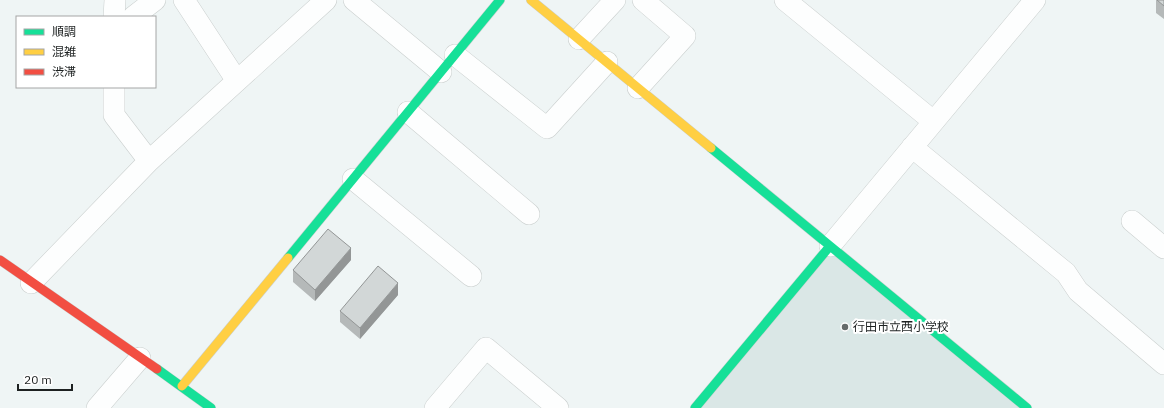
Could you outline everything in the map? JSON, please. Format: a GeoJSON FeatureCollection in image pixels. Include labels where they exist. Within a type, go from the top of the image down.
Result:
{"type":"FeatureCollection","features":[{"type":"Feature","properties":{"kind":"street"},"geometry":{"type":"LineString","coordinates":[[114,16],[115,0]]}},
{"type":"Feature","properties":{"kind":"street"},"geometry":{"type":"LineString","coordinates":[[134,16],[155,0]]}},
{"type":"Feature","properties":{"kind":"street"},"geometry":{"type":"LineString","coordinates":[[184,0],[237,81]]}},
{"type":"Feature","properties":{"kind":"street"},"geometry":{"type":"LineString","coordinates":[[31,283],[149,161],[326,0]]}},
{"type":"Feature","properties":{"kind":"street"},"geometry":{"type":"LineString","coordinates":[[354,0],[441,72]]}},
{"type":"Feature","properties":{"kind":"street"},"geometry":{"type":"LineString","coordinates":[[182,386],[500,0]]}},
{"type":"Feature","properties":{"kind":"street"},"geometry":{"type":"LineString","coordinates":[[531,0],[1027,408]]}},
{"type":"Feature","properties":{"kind":"street"},"geometry":{"type":"LineString","coordinates":[[579,39],[615,0]]}},
{"type":"Feature","properties":{"kind":"street"},"geometry":{"type":"LineString","coordinates":[[638,88],[685,36],[643,0]]}},
{"type":"Feature","properties":{"kind":"street"},"geometry":{"type":"LineString","coordinates":[[785,0],[933,121]]}},
{"type":"Feature","properties":{"kind":"street"},"geometry":{"type":"LineString","coordinates":[[694,408],[1035,0]]}},
{"type":"Feature","properties":{"kind":"street"},"geometry":{"type":"LineString","coordinates":[[455,55],[547,128],[606,62]]}},
{"type":"Feature","properties":{"kind":"street"},"geometry":{"type":"LineString","coordinates":[[114,88],[114,115],[149,161]]}},
{"type":"Feature","properties":{"kind":"street"},"geometry":{"type":"LineString","coordinates":[[408,112],[529,214]]}},
{"type":"Feature","properties":{"kind":"street"},"geometry":{"type":"LineString","coordinates":[[912,147],[1066,273],[1078,291],[1164,364]]}},
{"type":"Feature","properties":{"kind":"street"},"geometry":{"type":"LineString","coordinates":[[352,179],[471,276]]}},
{"type":"Feature","properties":{"kind":"street"},"geometry":{"type":"LineString","coordinates":[[1132,221],[1164,248]]}},
{"type":"Feature","properties":{"kind":"street"},"geometry":{"type":"LineString","coordinates":[[0,260],[31,283],[182,386],[211,408]]}},
{"type":"Feature","properties":{"kind":"street"},"geometry":{"type":"LineString","coordinates":[[435,408],[486,348],[558,408]]}},
{"type":"Feature","properties":{"kind":"street"},"geometry":{"type":"LineString","coordinates":[[97,408],[140,358]]}},
{"type":"Feature","properties":{"kind":"shaded area","name":"行田市立西小学校"},"geometry":{"type":"Polygon","coordinates":[[[830,246],[1027,408],[695,408],[830,246]]]}},
{"type":"Feature","properties":{"kind":"building"},"geometry":{"type":"Polygon","coordinates":[[[1157,0],[1164,0],[1164,6],[1157,0]]]}},
{"type":"Feature","properties":{"kind":"building"},"geometry":{"type":"Polygon","coordinates":[[[328,229],[351,248],[315,290],[293,270],[328,229]]]}},
{"type":"Feature","properties":{"kind":"building"},"geometry":{"type":"Polygon","coordinates":[[[378,266],[398,283],[360,328],[340,311],[378,266]]]}},
{"type":"Feature","properties":{"kind":"traffic: fast"},"geometry":{"type":"LineString","coordinates":[[288,258],[500,0]]}},
{"type":"Feature","properties":{"kind":"traffic: fast"},"geometry":{"type":"LineString","coordinates":[[711,148],[1027,408]]}},
{"type":"Feature","properties":{"kind":"traffic: fast"},"geometry":{"type":"LineString","coordinates":[[695,408],[830,246]]}},
{"type":"Feature","properties":{"kind":"traffic: fast"},"geometry":{"type":"LineString","coordinates":[[157,369],[211,408]]}},
{"type":"Feature","properties":{"kind":"traffic: slow"},"geometry":{"type":"LineString","coordinates":[[531,0],[711,148]]}},
{"type":"Feature","properties":{"kind":"traffic: slow"},"geometry":{"type":"LineString","coordinates":[[182,386],[288,258]]}},
{"type":"Feature","properties":{"kind":"traffic: jam"},"geometry":{"type":"LineString","coordinates":[[0,260],[157,369]]}},
{"type":"Feature","properties":{"kind":"place","name":"行田市立西小学校"},"geometry":{"type":"Point","coordinates":[845,327]}}]}
